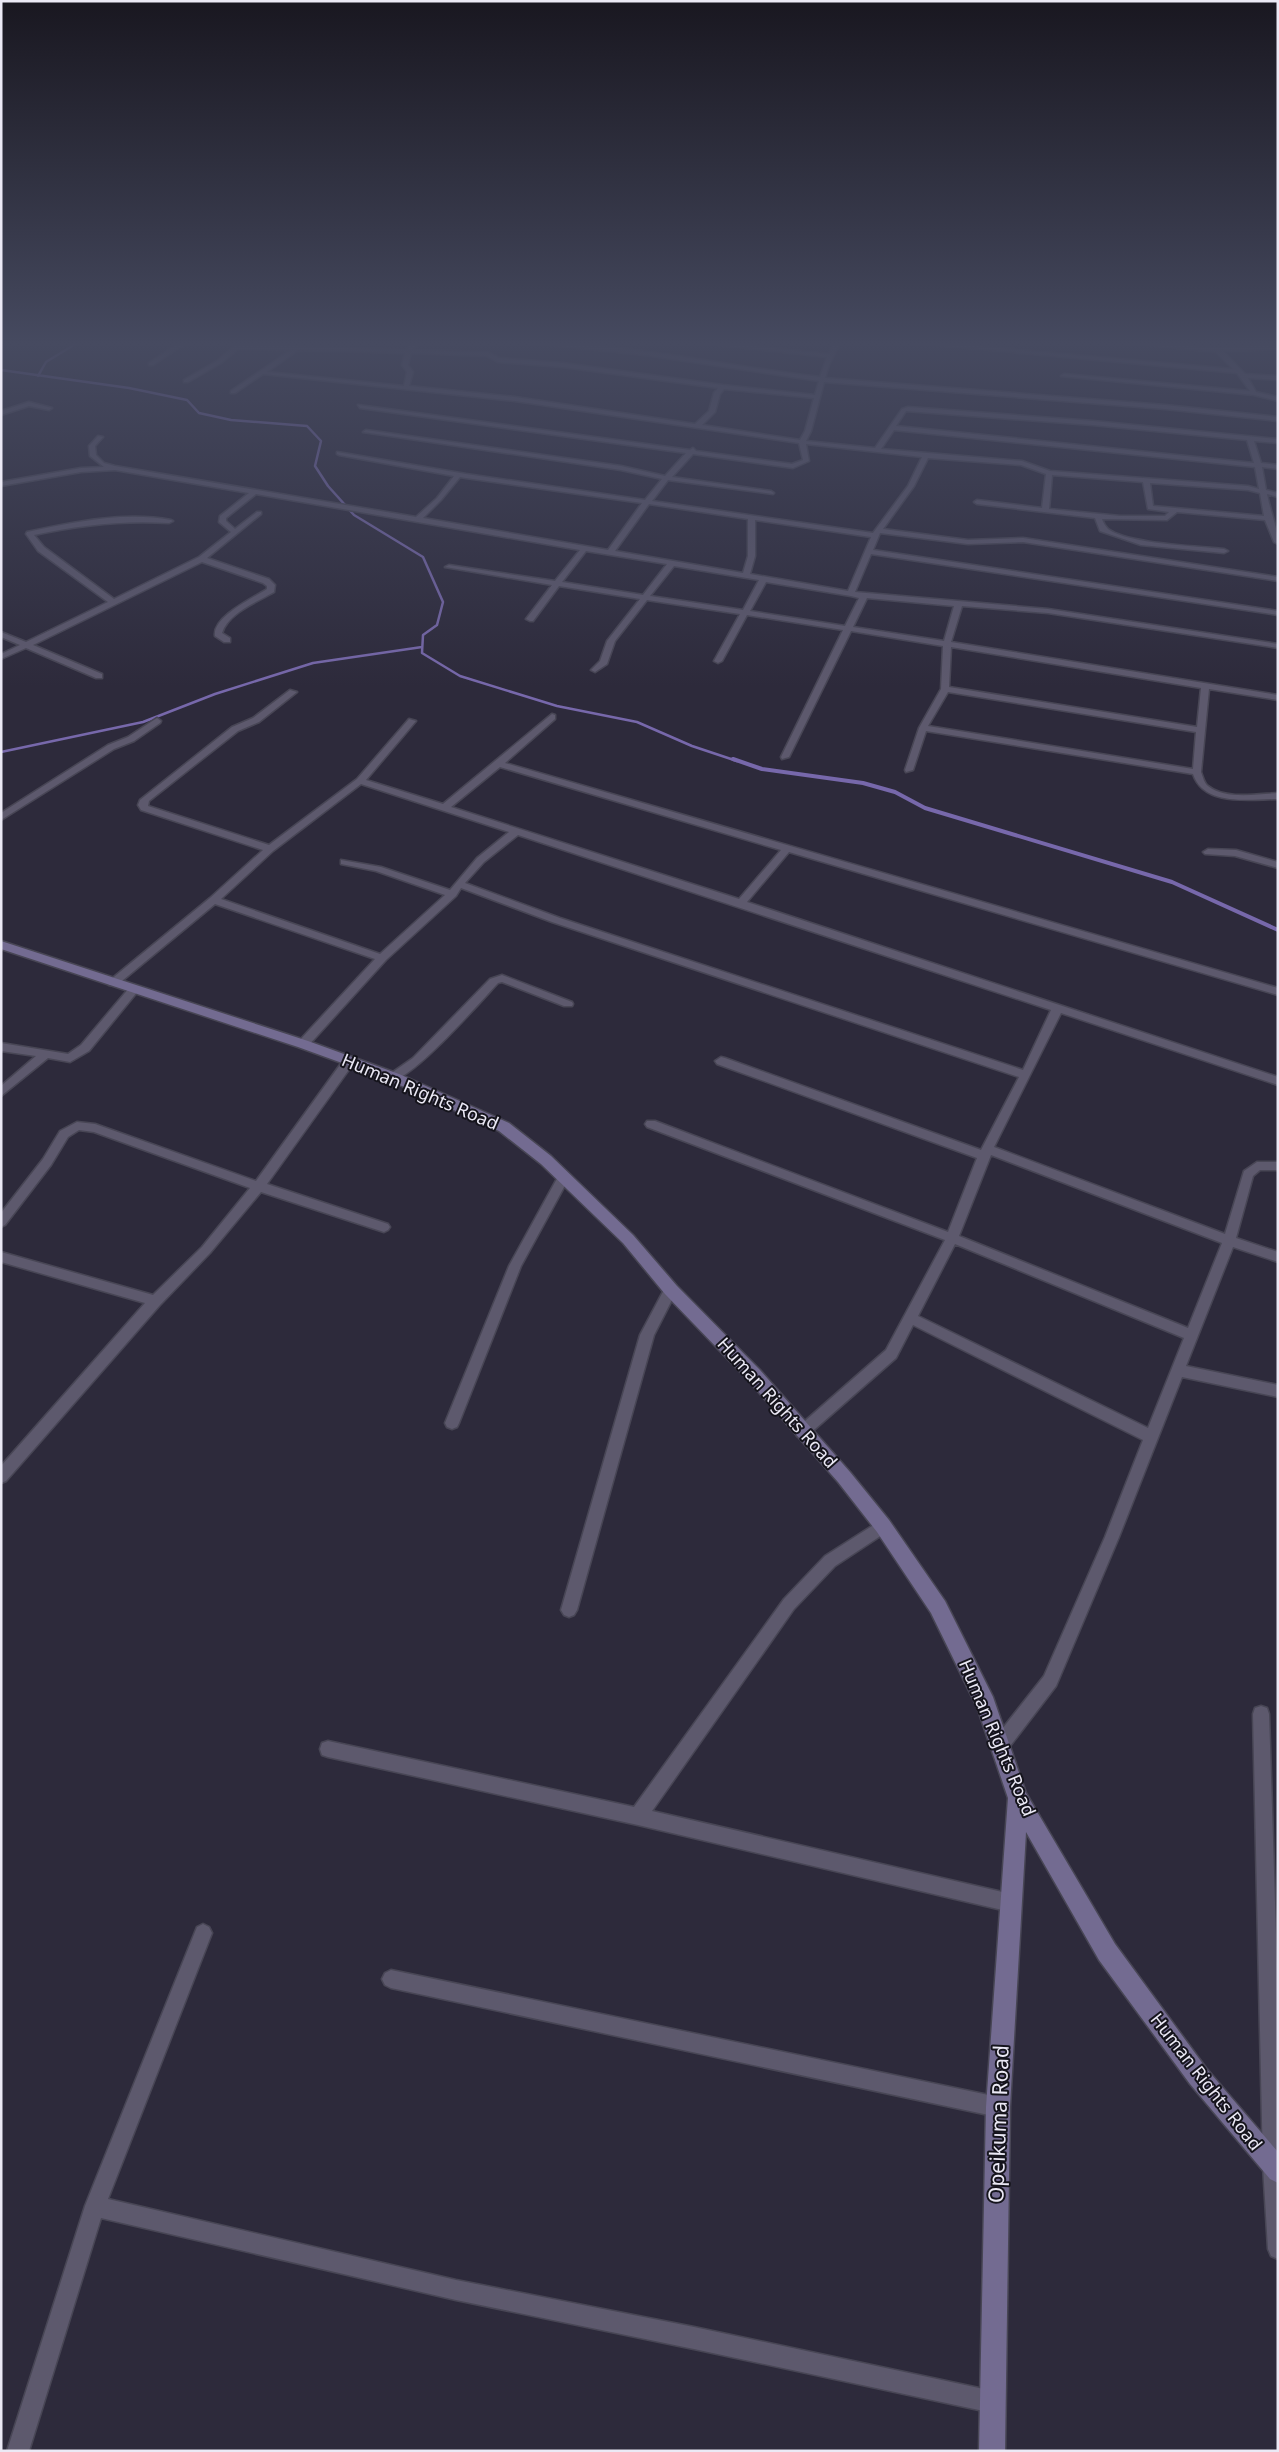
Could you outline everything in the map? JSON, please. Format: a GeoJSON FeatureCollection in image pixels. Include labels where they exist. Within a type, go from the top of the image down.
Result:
{"type":"FeatureCollection","features":[{"type":"Feature","properties":{"kind":"street"},"geometry":{"type":"LineString","coordinates":[[95,457],[102,464],[115,468],[851,594],[1048,611],[1278,646]]}},
{"type":"Feature","properties":{"kind":"street"},"geometry":{"type":"LineString","coordinates":[[364,457],[459,474],[752,518],[968,542],[1023,540],[1278,579]]}},
{"type":"Feature","properties":{"kind":"street"},"geometry":{"type":"LineString","coordinates":[[545,457],[620,468],[666,478],[771,493]]}},
{"type":"Feature","properties":{"kind":"street"},"geometry":{"type":"LineString","coordinates":[[610,553],[646,502],[686,457]]}},
{"type":"Feature","properties":{"kind":"street"},"geometry":{"type":"LineString","coordinates":[[739,457],[793,466],[801,464],[806,460],[805,457]]}},
{"type":"Feature","properties":{"kind":"street"},"geometry":{"type":"LineString","coordinates":[[851,594],[876,533],[911,486],[925,457]]}},
{"type":"Feature","properties":{"kind":"street"},"geometry":{"type":"LineString","coordinates":[[947,457],[1015,462],[1049,472],[1248,488],[1278,495]]}},
{"type":"Feature","properties":{"kind":"street"},"geometry":{"type":"LineString","coordinates":[[1167,457],[1278,467]]}},
{"type":"Feature","properties":{"kind":"street"},"geometry":{"type":"LineString","coordinates":[[1256,457],[1268,518],[1278,542]]}},
{"type":"Feature","properties":{"kind":"street"},"geometry":{"type":"LineString","coordinates":[[1037,460],[1037,467]]}},
{"type":"Feature","properties":{"kind":"street"},"geometry":{"type":"LineString","coordinates":[[1,484],[81,470],[115,468]]}},
{"type":"Feature","properties":{"kind":"street"},"geometry":{"type":"LineString","coordinates":[[1045,511],[1049,472]]}},
{"type":"Feature","properties":{"kind":"street"},"geometry":{"type":"LineString","coordinates":[[416,521],[439,500],[459,474]]}},
{"type":"Feature","properties":{"kind":"street"},"geometry":{"type":"LineString","coordinates":[[1146,480],[1150,508],[1268,518]]}},
{"type":"Feature","properties":{"kind":"street"},"geometry":{"type":"LineString","coordinates":[[236,533],[223,522],[222,517],[255,492]]}},
{"type":"Feature","properties":{"kind":"street"},"geometry":{"type":"LineString","coordinates":[[977,502],[1097,516],[1167,518],[1174,511]]}},
{"type":"Feature","properties":{"kind":"street"},"geometry":{"type":"LineString","coordinates":[[1,657],[24,644],[202,559],[259,514]]}},
{"type":"Feature","properties":{"kind":"street"},"geometry":{"type":"LineString","coordinates":[[1097,516],[1103,529],[1129,540],[1224,551]]}},
{"type":"Feature","properties":{"kind":"street"},"geometry":{"type":"LineString","coordinates":[[113,602],[50,557],[41,549],[30,534],[82,522],[109,519],[142,518],[169,521]]}},
{"type":"Feature","properties":{"kind":"street"},"geometry":{"type":"LineString","coordinates":[[745,577],[748,571],[752,539],[752,518]]}},
{"type":"Feature","properties":{"kind":"street"},"geometry":{"type":"LineString","coordinates":[[530,619],[584,549]]}},
{"type":"Feature","properties":{"kind":"street"},"geometry":{"type":"LineString","coordinates":[[868,551],[1278,613]]}},
{"type":"Feature","properties":{"kind":"street"},"geometry":{"type":"LineString","coordinates":[[202,559],[266,581],[270,585],[270,590],[231,615],[218,629],[218,634],[227,640]]}},
{"type":"Feature","properties":{"kind":"street"},"geometry":{"type":"LineString","coordinates":[[595,670],[604,662],[612,641],[670,564]]}},
{"type":"Feature","properties":{"kind":"street"},"geometry":{"type":"LineString","coordinates":[[450,567],[555,585],[744,612],[946,644],[1205,688],[1278,698]]}},
{"type":"Feature","properties":{"kind":"street"},"geometry":{"type":"LineString","coordinates":[[718,661],[731,641],[744,612],[764,579]]}},
{"type":"Feature","properties":{"kind":"street"},"geometry":{"type":"LineString","coordinates":[[785,757],[846,629],[864,596]]}},
{"type":"Feature","properties":{"kind":"street"},"geometry":{"type":"LineString","coordinates":[[909,770],[923,728],[946,689],[946,644],[959,603]]}},
{"type":"Feature","properties":{"kind":"street"},"geometry":{"type":"LineString","coordinates":[[1,634],[99,676]]}},
{"type":"Feature","properties":{"kind":"street"},"geometry":{"type":"LineString","coordinates":[[1205,688],[1197,772],[1206,789],[1214,793],[1234,796],[1278,796]]}},
{"type":"Feature","properties":{"kind":"street"},"geometry":{"type":"LineString","coordinates":[[946,689],[1201,730]]}},
{"type":"Feature","properties":{"kind":"street"},"geometry":{"type":"LineString","coordinates":[[270,849],[144,808],[143,805],[146,800],[235,729],[256,720],[293,692]]}},
{"type":"Feature","properties":{"kind":"street"},"geometry":{"type":"LineString","coordinates":[[444,808],[500,764],[552,717]]}},
{"type":"Feature","properties":{"kind":"street"},"geometry":{"type":"LineString","coordinates":[[1,817],[111,747],[131,739],[157,721]]}},
{"type":"Feature","properties":{"kind":"street"},"geometry":{"type":"LineString","coordinates":[[113,983],[214,900],[270,849],[360,781],[412,721]]}},
{"type":"Feature","properties":{"kind":"street"},"geometry":{"type":"LineString","coordinates":[[923,728],[1197,772]]}},
{"type":"Feature","properties":{"kind":"street"},"geometry":{"type":"LineString","coordinates":[[500,764],[1278,992]]}},
{"type":"Feature","properties":{"kind":"street"},"geometry":{"type":"LineString","coordinates":[[360,781],[514,832],[741,903],[1278,1081]]}},
{"type":"Feature","properties":{"kind":"street"},"geometry":{"type":"LineString","coordinates":[[303,1044],[382,958],[452,894],[459,884],[500,843],[514,832]]}},
{"type":"Feature","properties":{"kind":"street"},"geometry":{"type":"LineString","coordinates":[[741,903],[787,849]]}},
{"type":"Feature","properties":{"kind":"street"},"geometry":{"type":"LineString","coordinates":[[1208,852],[1236,853],[1278,865]]}},
{"type":"Feature","properties":{"kind":"street"},"geometry":{"type":"LineString","coordinates":[[344,862],[378,869],[452,894]]}},
{"type":"Feature","properties":{"kind":"street"},"geometry":{"type":"LineString","coordinates":[[459,884],[556,920],[1026,1075]]}},
{"type":"Feature","properties":{"kind":"street"},"geometry":{"type":"LineString","coordinates":[[214,900],[382,958]]}},
{"type":"Feature","properties":{"kind":"street","name":"Human Rights Road"},"geometry":{"type":"LineString","coordinates":[[1,945],[303,1044],[394,1077],[504,1127],[546,1160],[628,1239],[670,1290],[754,1375],[802,1432],[844,1476],[883,1526],[938,1607],[986,1704],[1018,1798],[1107,1952],[1198,2076],[1275,2168]]}},
{"type":"Feature","properties":{"kind":"street"},"geometry":{"type":"LineString","coordinates":[[394,1077],[417,1061],[494,981],[502,978],[568,1004]]}},
{"type":"Feature","properties":{"kind":"street"},"geometry":{"type":"LineString","coordinates":[[1,1047],[70,1058],[85,1048],[134,989]]}},
{"type":"Feature","properties":{"kind":"street"},"geometry":{"type":"LineString","coordinates":[[802,1432],[891,1354],[952,1238],[986,1152],[1026,1075],[1057,1009]]}},
{"type":"Feature","properties":{"kind":"street"},"geometry":{"type":"LineString","coordinates":[[1,1092],[46,1054]]}},
{"type":"Feature","properties":{"kind":"street"},"geometry":{"type":"LineString","coordinates":[[1,1478],[156,1301],[206,1250],[259,1186],[349,1061]]}},
{"type":"Feature","properties":{"kind":"street"},"geometry":{"type":"LineString","coordinates":[[721,1061],[986,1152],[1229,1241],[1278,1257]]}},
{"type":"Feature","properties":{"kind":"street"},"geometry":{"type":"LineString","coordinates":[[651,1124],[952,1238],[1192,1335]]}},
{"type":"Feature","properties":{"kind":"street"},"geometry":{"type":"LineString","coordinates":[[1,1222],[47,1162],[64,1134],[77,1126],[95,1128],[259,1186],[384,1227]]}},
{"type":"Feature","properties":{"kind":"street"},"geometry":{"type":"LineString","coordinates":[[1001,1744],[1050,1681],[1112,1537],[1229,1241],[1248,1174],[1257,1166],[1278,1166]]}},
{"type":"Feature","properties":{"kind":"street"},"geometry":{"type":"LineString","coordinates":[[452,1423],[515,1266],[563,1178]]}},
{"type":"Feature","properties":{"kind":"street"},"geometry":{"type":"LineString","coordinates":[[1,1256],[156,1301]]}},
{"type":"Feature","properties":{"kind":"street"},"geometry":{"type":"LineString","coordinates":[[569,1610],[646,1335],[670,1290]]}},
{"type":"Feature","properties":{"kind":"street"},"geometry":{"type":"LineString","coordinates":[[910,1318],[1152,1437]]}},
{"type":"Feature","properties":{"kind":"street"},"geometry":{"type":"LineString","coordinates":[[1178,1370],[1278,1391]]}},
{"type":"Feature","properties":{"kind":"street"},"geometry":{"type":"LineString","coordinates":[[638,1816],[789,1604],[830,1561],[883,1526]]}},
{"type":"Feature","properties":{"kind":"street"},"geometry":{"type":"LineString","coordinates":[[1261,1714],[1278,2249]]}},
{"type":"Feature","properties":{"kind":"street"},"geometry":{"type":"LineString","coordinates":[[328,1748],[638,1816],[1011,1903]]}},
{"type":"Feature","properties":{"kind":"street","name":"Opeikuma Road"},"geometry":{"type":"LineString","coordinates":[[992,2451],[998,2107],[1018,1798]]}},
{"type":"Feature","properties":{"kind":"street"},"geometry":{"type":"LineString","coordinates":[[18,2451],[95,2206],[203,1933]]}},
{"type":"Feature","properties":{"kind":"street"},"geometry":{"type":"LineString","coordinates":[[391,1979],[998,2107]]}},
{"type":"Feature","properties":{"kind":"street"},"geometry":{"type":"LineString","coordinates":[[95,2206],[456,2290],[694,2338],[993,2402]]}},
{"type":"Feature","properties":{"kind":"waterway"},"geometry":{"type":"LineString","coordinates":[[317,457],[315,466],[328,486],[354,515],[423,557],[443,602],[437,625],[423,635],[422,653],[460,676],[557,706],[637,722],[692,746],[737,761]]}},
{"type":"Feature","properties":{"kind":"waterway"},"geometry":{"type":"LineString","coordinates":[[1,752],[143,722],[215,694],[313,663],[422,647]]}},
{"type":"Feature","properties":{"kind":"waterway"},"geometry":{"type":"LineString","coordinates":[[733,759],[762,769],[863,783],[895,792],[925,808],[1172,882],[1278,930]]}}]}
